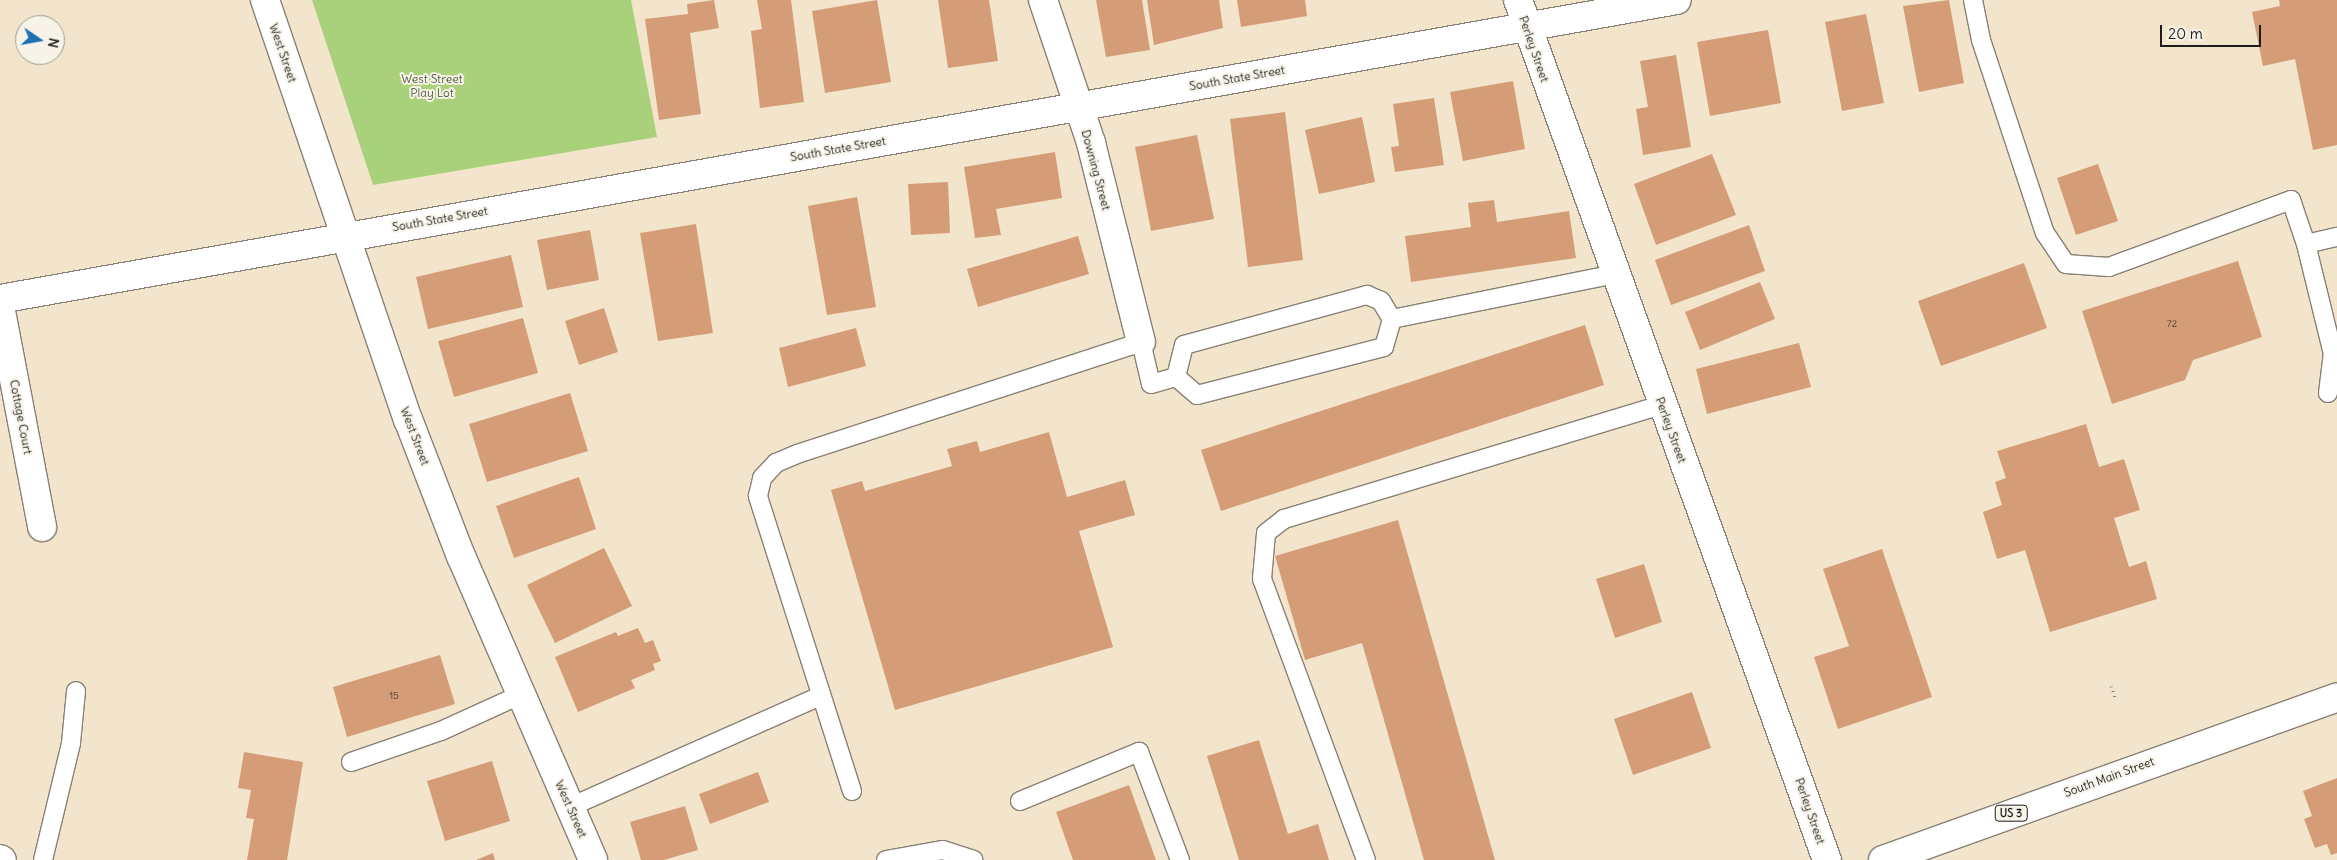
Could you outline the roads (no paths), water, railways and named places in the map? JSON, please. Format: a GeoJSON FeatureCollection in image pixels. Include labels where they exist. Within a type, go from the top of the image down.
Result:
{"type":"FeatureCollection","features":[{"type":"Feature","properties":{"kind":"street","name":"West Street"},"geometry":{"type":"LineString","coordinates":[[265,0],[408,419],[520,695],[593,860]]}},
{"type":"Feature","properties":{"kind":"street","name":"Downing Street"},"geometry":{"type":"LineString","coordinates":[[1043,0],[1091,143],[1141,342]]}},
{"type":"Feature","properties":{"kind":"street","name":"Perley Street"},"geometry":{"type":"LineString","coordinates":[[1518,0],[1614,274],[1827,860]]}},
{"type":"Feature","properties":{"kind":"street","name":"South State Street"},"geometry":{"type":"LineString","coordinates":[[0,299],[345,235],[1677,0]]}},
{"type":"Feature","properties":{"kind":"street","name":"Cottage Court"},"geometry":{"type":"LineString","coordinates":[[0,306],[42,527]]}},
{"type":"Feature","properties":{"kind":"street","name":"South Main Street"},"geometry":{"type":"LineString","coordinates":[[1883,860],[2337,697]]}},
{"type":"Feature","properties":{"kind":"lane"},"geometry":{"type":"LineString","coordinates":[[1973,0],[1980,40],[2045,233],[2066,264],[2109,267],[2291,200],[2306,244],[2333,354],[2328,393]]}},
{"type":"Feature","properties":{"kind":"lane"},"geometry":{"type":"LineString","coordinates":[[2306,244],[2337,237]]}},
{"type":"Feature","properties":{"kind":"lane"},"geometry":{"type":"LineString","coordinates":[[1392,319],[1614,274]]}},
{"type":"Feature","properties":{"kind":"lane"},"geometry":{"type":"LineString","coordinates":[[1367,295],[1381,301],[1392,319],[1384,347],[1197,395],[1176,377],[1184,346],[1367,295]]}},
{"type":"Feature","properties":{"kind":"lane"},"geometry":{"type":"LineString","coordinates":[[852,791],[820,696],[758,496],[762,478],[776,463],[796,454],[1141,342],[1151,384],[1176,377]]}},
{"type":"Feature","properties":{"kind":"lane"},"geometry":{"type":"LineString","coordinates":[[1366,860],[1262,579],[1266,533],[1284,519],[1662,405]]}},
{"type":"Feature","properties":{"kind":"lane"},"geometry":{"type":"LineString","coordinates":[[43,860],[71,743],[76,692]]}},
{"type":"Feature","properties":{"kind":"lane"},"geometry":{"type":"LineString","coordinates":[[351,762],[441,731],[520,695]]}},
{"type":"Feature","properties":{"kind":"lane"},"geometry":{"type":"LineString","coordinates":[[570,807],[820,696]]}},
{"type":"Feature","properties":{"kind":"lane"},"geometry":{"type":"LineString","coordinates":[[1020,801],[1139,752],[1180,860]]}},
{"type":"Feature","properties":{"kind":"lane"},"geometry":{"type":"LineString","coordinates":[[886,860],[943,850],[973,860]]}},
{"type":"Feature","properties":{"kind":"park label","name":"West Street Play Lot"},"geometry":{"type":"Point","coordinates":[432,86]}}]}
